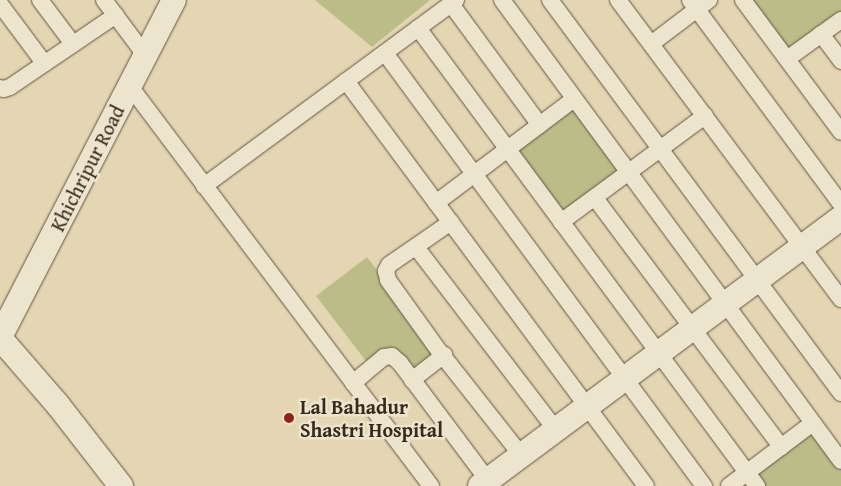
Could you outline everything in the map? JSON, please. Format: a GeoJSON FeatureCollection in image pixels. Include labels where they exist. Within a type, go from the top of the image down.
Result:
{"type":"FeatureCollection","features":[{"type":"Feature","properties":{"kind":"street"},"geometry":{"type":"LineString","coordinates":[[40,0],[72,44]]}},
{"type":"Feature","properties":{"kind":"street"},"geometry":{"type":"LineString","coordinates":[[104,0],[145,55]]}},
{"type":"Feature","properties":{"kind":"street","name":"Khichripur Road"},"geometry":{"type":"LineString","coordinates":[[0,338],[174,0]]}},
{"type":"Feature","properties":{"kind":"street"},"geometry":{"type":"LineString","coordinates":[[502,0],[841,461]]}},
{"type":"Feature","properties":{"kind":"street"},"geometry":{"type":"LineString","coordinates":[[550,0],[841,393]]}},
{"type":"Feature","properties":{"kind":"street"},"geometry":{"type":"LineString","coordinates":[[618,0],[841,299]]}},
{"type":"Feature","properties":{"kind":"street"},"geometry":{"type":"LineString","coordinates":[[743,0],[841,132]]}},
{"type":"Feature","properties":{"kind":"street"},"geometry":{"type":"LineString","coordinates":[[204,186],[454,2],[540,125]]}},
{"type":"Feature","properties":{"kind":"street"},"geometry":{"type":"LineString","coordinates":[[651,44],[699,3],[841,204]]}},
{"type":"Feature","properties":{"kind":"street"},"geometry":{"type":"LineString","coordinates":[[0,4],[44,63]]}},
{"type":"Feature","properties":{"kind":"street"},"geometry":{"type":"LineString","coordinates":[[0,88],[4,90],[10,87],[116,15]]}},
{"type":"Feature","properties":{"kind":"street"},"geometry":{"type":"LineString","coordinates":[[787,59],[841,20]]}},
{"type":"Feature","properties":{"kind":"street"},"geometry":{"type":"LineString","coordinates":[[418,28],[757,486]]}},
{"type":"Feature","properties":{"kind":"street"},"geometry":{"type":"LineString","coordinates":[[822,34],[841,61]]}},
{"type":"Feature","properties":{"kind":"street"},"geometry":{"type":"LineString","coordinates":[[385,53],[704,486]]}},
{"type":"Feature","properties":{"kind":"street"},"geometry":{"type":"LineString","coordinates":[[346,81],[646,486]]}},
{"type":"Feature","properties":{"kind":"street"},"geometry":{"type":"LineString","coordinates":[[129,85],[430,486]]}},
{"type":"Feature","properties":{"kind":"street"},"geometry":{"type":"LineString","coordinates":[[436,203],[574,99]]}},
{"type":"Feature","properties":{"kind":"street"},"geometry":{"type":"LineString","coordinates":[[562,222],[705,116]]}},
{"type":"Feature","properties":{"kind":"street"},"geometry":{"type":"LineString","coordinates":[[595,198],[781,447]]}},
{"type":"Feature","properties":{"kind":"street"},"geometry":{"type":"LineString","coordinates":[[353,383],[384,357],[392,356],[412,380],[487,484],[522,455],[841,218]]}},
{"type":"Feature","properties":{"kind":"street"},"geometry":{"type":"LineString","coordinates":[[451,222],[389,265],[386,271],[388,280],[522,455]]}},
{"type":"Feature","properties":{"kind":"street"},"geometry":{"type":"LineString","coordinates":[[416,246],[556,430]]}},
{"type":"Feature","properties":{"kind":"street"},"geometry":{"type":"LineString","coordinates":[[0,338],[58,405],[121,486]]}},
{"type":"Feature","properties":{"kind":"street"},"geometry":{"type":"LineString","coordinates":[[412,380],[444,355]]}},
{"type":"Feature","properties":{"kind":"street"},"geometry":{"type":"LineString","coordinates":[[729,486],[813,423]]}},
{"type":"Feature","properties":{"kind":"green space"},"geometry":{"type":"Polygon","coordinates":[[[315,0],[430,0],[372,47],[315,0]]]}},
{"type":"Feature","properties":{"kind":"green space"},"geometry":{"type":"Polygon","coordinates":[[[746,0],[841,0],[841,14],[787,54],[746,0]]]}},
{"type":"Feature","properties":{"kind":"green space"},"geometry":{"type":"Polygon","coordinates":[[[574,104],[624,171],[563,216],[513,149],[574,104]]]}},
{"type":"Feature","properties":{"kind":"green space"},"geometry":{"type":"Polygon","coordinates":[[[367,257],[439,351],[412,372],[392,347],[369,365],[316,296],[367,257]]]}},
{"type":"Feature","properties":{"kind":"green space"},"geometry":{"type":"Polygon","coordinates":[[[813,429],[841,467],[841,486],[760,486],[752,475],[813,429]]]}},
{"type":"Feature","properties":{"kind":"place","name":"Lal Bahadur Shastri Hospital"},"geometry":{"type":"Point","coordinates":[289,418]}}]}
